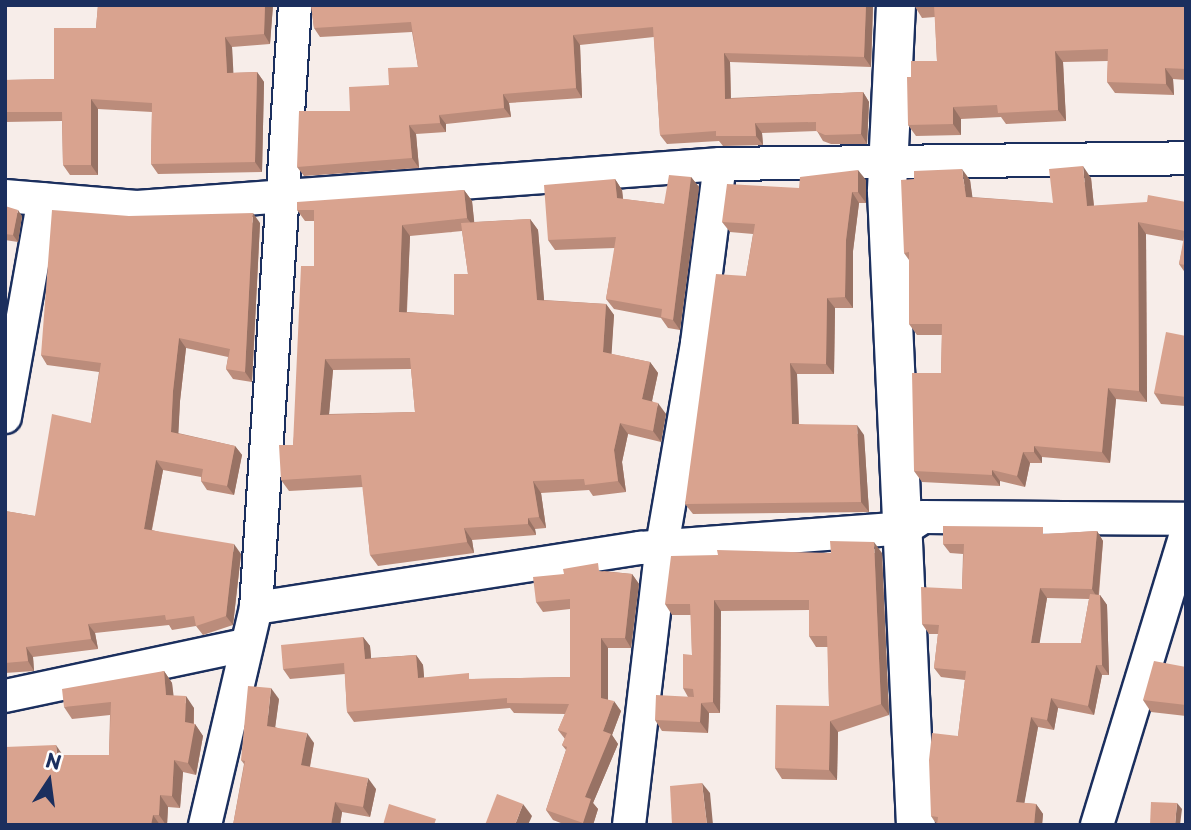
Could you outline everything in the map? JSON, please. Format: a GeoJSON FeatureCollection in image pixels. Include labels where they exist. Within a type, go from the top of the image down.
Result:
{"type":"FeatureCollection","features":[{"type":"Feature","properties":{"kind":"street"},"geometry":{"type":"LineString","coordinates":[[205,825],[245,645],[256,608],[295,5]]}},
{"type":"Feature","properties":{"kind":"street"},"geometry":{"type":"LineString","coordinates":[[896,5],[887,192],[906,528],[916,825]]}},
{"type":"Feature","properties":{"kind":"street"},"geometry":{"type":"LineString","coordinates":[[5,195],[137,207],[281,194],[720,164],[1186,158]]}},
{"type":"Feature","properties":{"kind":"street"},"geometry":{"type":"LineString","coordinates":[[629,825],[662,546],[697,343],[720,164]]}},
{"type":"Feature","properties":{"kind":"street"},"geometry":{"type":"LineString","coordinates":[[5,417],[44,199]]}},
{"type":"Feature","properties":{"kind":"street"},"geometry":{"type":"LineString","coordinates":[[256,608],[662,546],[906,528],[923,517],[1186,519]]}},
{"type":"Feature","properties":{"kind":"street"},"geometry":{"type":"LineString","coordinates":[[1097,825],[1186,533]]}},
{"type":"Feature","properties":{"kind":"street"},"geometry":{"type":"LineString","coordinates":[[5,696],[245,645]]}},
{"type":"Feature","properties":{"kind":"building"},"geometry":{"type":"Polygon","coordinates":[[[98,5],[265,5],[264,34],[225,37],[227,73],[257,72],[255,162],[151,164],[152,103],[91,99],[91,165],[63,165],[62,112],[5,112],[5,80],[54,79],[54,28],[96,28],[98,5]]]}},
{"type":"Feature","properties":{"kind":"building"},"geometry":{"type":"Polygon","coordinates":[[[311,5],[866,5],[864,57],[724,53],[725,99],[863,92],[861,134],[825,135],[816,131],[816,122],[755,123],[756,136],[716,136],[716,131],[660,135],[653,27],[573,35],[576,88],[503,94],[504,108],[439,115],[440,123],[409,125],[412,158],[297,167],[299,111],[350,111],[349,87],[389,85],[388,68],[418,67],[411,22],[314,28],[311,5]]]}},
{"type":"Feature","properties":{"kind":"building"},"geometry":{"type":"Polygon","coordinates":[[[934,5],[1186,5],[1186,69],[1165,68],[1166,84],[1107,82],[1108,49],[1055,51],[1058,110],[998,113],[997,105],[953,107],[953,124],[908,125],[907,77],[911,77],[911,61],[937,61],[934,5]]]}},
{"type":"Feature","properties":{"kind":"building"},"geometry":{"type":"Polygon","coordinates":[[[1083,166],[1087,206],[1147,202],[1148,195],[1186,202],[1186,265],[1179,264],[1185,231],[1138,222],[1139,391],[1108,388],[1102,452],[1034,446],[1034,452],[1023,452],[1017,476],[992,470],[992,475],[914,471],[912,373],[941,373],[942,324],[909,324],[909,252],[904,253],[901,180],[914,179],[914,171],[962,169],[966,197],[1053,203],[1049,169],[1083,166]]]}},
{"type":"Feature","properties":{"kind":"building"},"geometry":{"type":"Polygon","coordinates":[[[858,170],[858,192],[852,192],[846,240],[845,297],[827,298],[826,364],[790,363],[792,424],[857,425],[861,502],[685,504],[716,274],[746,276],[755,224],[722,222],[727,184],[799,188],[800,177],[858,170]]]}},
{"type":"Feature","properties":{"kind":"building"},"geometry":{"type":"Polygon","coordinates":[[[669,175],[691,177],[673,320],[661,317],[662,309],[606,299],[616,237],[548,240],[544,185],[615,179],[617,198],[664,204],[669,175]]]}},
{"type":"Feature","properties":{"kind":"building"},"geometry":{"type":"Polygon","coordinates":[[[464,190],[467,218],[402,225],[399,312],[454,315],[454,274],[468,274],[461,223],[530,219],[537,300],[606,304],[603,352],[650,362],[642,399],[658,403],[653,431],[620,423],[614,450],[618,481],[585,485],[584,479],[533,481],[539,517],[528,518],[528,524],[464,528],[467,542],[370,555],[361,475],[281,480],[279,445],[293,445],[301,266],[314,266],[314,210],[297,210],[297,202],[464,190]],[[410,358],[325,359],[320,415],[415,412],[410,358]]]}},
{"type":"Feature","properties":{"kind":"building"},"geometry":{"type":"Polygon","coordinates":[[[5,206],[18,210],[13,235],[5,234],[5,206]]]}},
{"type":"Feature","properties":{"kind":"building"},"geometry":{"type":"Polygon","coordinates":[[[52,210],[129,216],[253,213],[245,372],[226,369],[230,349],[179,338],[173,391],[171,432],[235,446],[227,486],[201,481],[203,469],[156,460],[144,529],[234,544],[226,616],[196,626],[194,616],[166,620],[165,615],[88,624],[91,639],[26,647],[28,661],[5,663],[5,511],[35,516],[52,414],[91,423],[101,363],[41,355],[52,210]]]}},
{"type":"Feature","properties":{"kind":"building"},"geometry":{"type":"Polygon","coordinates":[[[1166,332],[1186,336],[1186,397],[1154,393],[1166,332]]]}},
{"type":"Feature","properties":{"kind":"building"},"geometry":{"type":"Polygon","coordinates":[[[943,526],[1043,527],[1043,534],[1097,531],[1092,589],[1040,588],[1031,643],[1081,643],[1090,594],[1100,595],[1102,665],[1096,665],[1088,706],[1051,698],[1047,720],[1031,717],[1016,802],[1036,804],[1034,825],[937,825],[938,817],[931,816],[929,760],[932,733],[958,736],[966,671],[934,668],[939,625],[922,624],[921,587],[962,589],[964,544],[943,544],[943,526]]]}},
{"type":"Feature","properties":{"kind":"building"},"geometry":{"type":"Polygon","coordinates":[[[830,541],[874,542],[881,704],[830,721],[829,770],[775,768],[776,705],[829,706],[827,636],[809,636],[809,600],[714,600],[713,702],[701,703],[700,722],[655,720],[656,695],[694,697],[693,689],[683,688],[683,654],[692,655],[690,604],[665,604],[671,556],[718,555],[717,550],[831,553],[830,541]]]}},
{"type":"Feature","properties":{"kind":"building"},"geometry":{"type":"Polygon","coordinates":[[[598,563],[599,571],[632,574],[625,638],[601,638],[601,698],[614,701],[603,731],[611,734],[585,797],[591,799],[583,823],[546,810],[567,747],[562,745],[567,733],[558,730],[569,704],[507,703],[507,698],[347,712],[344,663],[283,669],[281,645],[363,637],[365,659],[416,655],[418,678],[469,673],[469,679],[570,677],[570,599],[536,602],[533,577],[564,574],[563,569],[598,563]]]}},
{"type":"Feature","properties":{"kind":"building"},"geometry":{"type":"Polygon","coordinates":[[[1154,661],[1186,667],[1186,705],[1143,700],[1154,661]]]}},
{"type":"Feature","properties":{"kind":"building"},"geometry":{"type":"Polygon","coordinates":[[[164,671],[166,695],[186,696],[185,722],[195,724],[188,763],[174,760],[172,796],[160,795],[159,815],[153,815],[151,825],[5,825],[5,747],[56,745],[57,755],[109,755],[111,702],[64,707],[62,689],[164,671]]]}},
{"type":"Feature","properties":{"kind":"building"},"geometry":{"type":"Polygon","coordinates":[[[248,686],[271,688],[267,726],[307,733],[301,765],[368,778],[363,807],[335,802],[331,825],[233,825],[245,761],[241,760],[248,686]]]}},
{"type":"Feature","properties":{"kind":"building"},"geometry":{"type":"Polygon","coordinates":[[[702,783],[707,825],[672,825],[670,786],[702,783]]]}},
{"type":"Feature","properties":{"kind":"building"},"geometry":{"type":"Polygon","coordinates":[[[497,794],[523,804],[515,825],[485,825],[497,794]]]}},
{"type":"Feature","properties":{"kind":"building"},"geometry":{"type":"Polygon","coordinates":[[[1151,802],[1177,803],[1175,825],[1150,825],[1151,802]]]}},
{"type":"Feature","properties":{"kind":"building"},"geometry":{"type":"Polygon","coordinates":[[[389,804],[436,819],[434,825],[383,825],[389,804]]]}}]}
